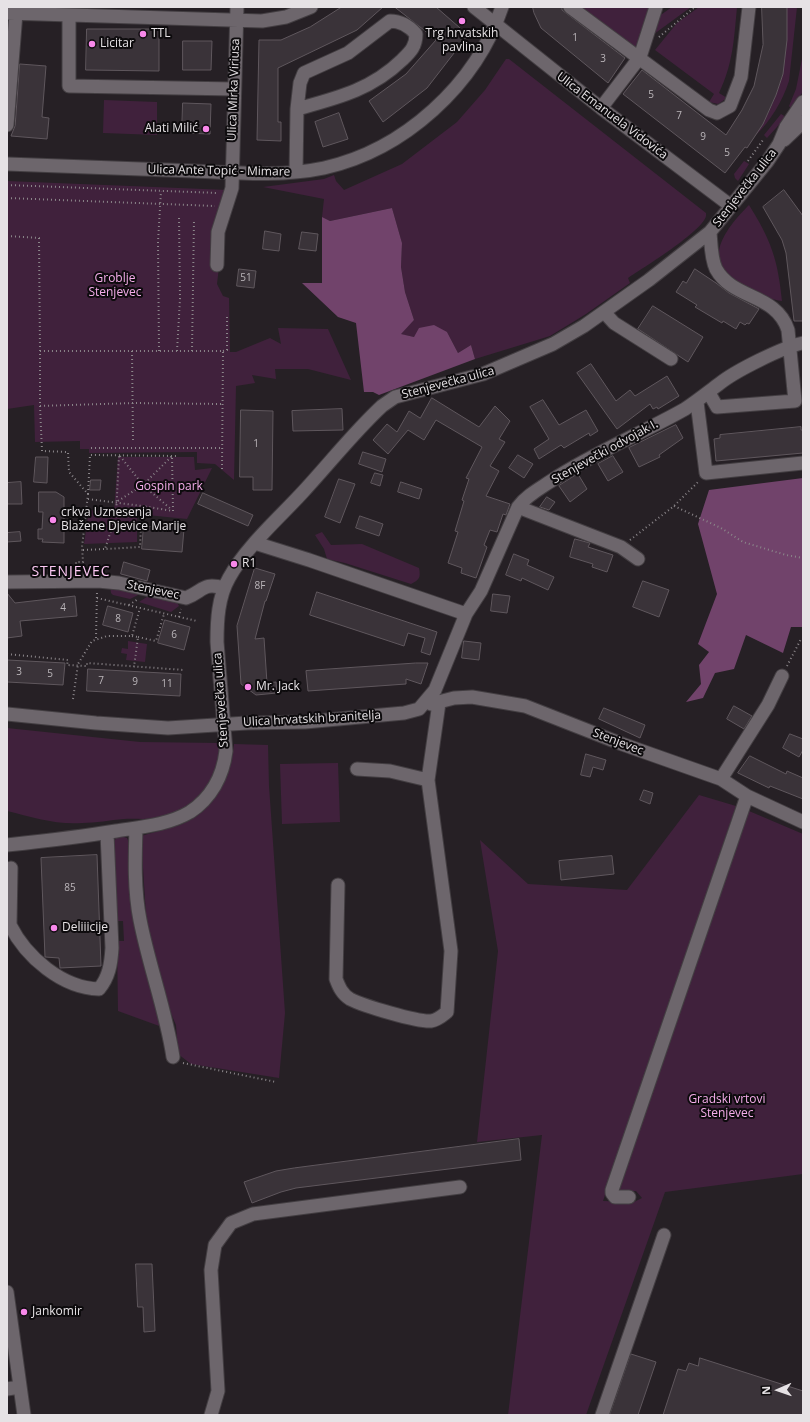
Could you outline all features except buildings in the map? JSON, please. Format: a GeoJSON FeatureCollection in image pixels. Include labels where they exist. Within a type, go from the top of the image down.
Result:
{"type":"FeatureCollection","features":[{"type":"Feature","properties":{"kind":"street","name":"Ulica Mirka Viriusa"},"geometry":{"type":"LineString","coordinates":[[217,265],[218,232],[222,206],[232,188],[237,7]]}},
{"type":"Feature","properties":{"kind":"street"},"geometry":{"type":"LineString","coordinates":[[7,125],[12,13],[262,21],[286,18],[311,7]]}},
{"type":"Feature","properties":{"kind":"street"},"geometry":{"type":"LineString","coordinates":[[474,7],[495,25]]}},
{"type":"Feature","properties":{"kind":"street","name":"Ulica Ante Topić - Mimare"},"geometry":{"type":"LineString","coordinates":[[7,164],[232,172],[296,172],[323,168],[352,160],[383,146],[416,124],[445,98],[472,68],[495,25],[502,7]]}},
{"type":"Feature","properties":{"kind":"street"},"geometry":{"type":"LineString","coordinates":[[570,7],[640,57],[709,110],[717,113],[722,112],[730,106],[741,77],[749,7]]}},
{"type":"Feature","properties":{"kind":"street"},"geometry":{"type":"LineString","coordinates":[[601,108],[640,57],[656,7]]}},
{"type":"Feature","properties":{"kind":"street"},"geometry":{"type":"LineString","coordinates":[[69,15],[69,86],[234,89]]}},
{"type":"Feature","properties":{"kind":"street"},"geometry":{"type":"LineString","coordinates":[[296,172],[297,109],[300,83],[304,73],[348,53],[390,21],[395,21],[410,27],[416,34],[413,49],[375,82],[354,92],[297,109]]}},
{"type":"Feature","properties":{"kind":"street","name":"Ulica Emanuela Vidovića"},"geometry":{"type":"LineString","coordinates":[[495,25],[601,108],[731,206]]}},
{"type":"Feature","properties":{"kind":"street","name":"Stenjevečka ulica"},"geometry":{"type":"LineString","coordinates":[[7,845],[107,833],[166,822],[180,817],[199,805],[219,780],[224,763],[226,742],[217,626],[224,588],[230,576],[255,543],[382,406],[395,397],[467,380],[501,368],[553,344],[604,312],[680,258],[710,232],[767,162],[779,144],[786,127],[803,102]]}},
{"type":"Feature","properties":{"kind":"street","name":"Stenjevečka ulica"},"geometry":{"type":"LineString","coordinates":[[779,144],[803,122]]}},
{"type":"Feature","properties":{"kind":"street","name":"Stenjevečka ulica"},"geometry":{"type":"LineString","coordinates":[[709,393],[717,407],[795,401],[790,345],[786,322],[775,308],[735,287],[716,269],[711,246],[710,232]]}},
{"type":"Feature","properties":{"kind":"street"},"geometry":{"type":"LineString","coordinates":[[604,312],[614,323],[671,359]]}},
{"type":"Feature","properties":{"kind":"street","name":"Stenjevečki odvojak I."},"geometry":{"type":"LineString","coordinates":[[423,705],[434,690],[466,614],[481,591],[518,507],[524,500],[570,468],[697,402],[719,384],[790,345],[803,343]]}},
{"type":"Feature","properties":{"kind":"street"},"geometry":{"type":"LineString","coordinates":[[697,402],[706,473],[803,463]]}},
{"type":"Feature","properties":{"kind":"street"},"geometry":{"type":"LineString","coordinates":[[518,507],[621,547],[638,558]]}},
{"type":"Feature","properties":{"kind":"street"},"geometry":{"type":"LineString","coordinates":[[255,543],[466,614]]}},
{"type":"Feature","properties":{"kind":"street","name":"Stenjevec"},"geometry":{"type":"LineString","coordinates":[[7,582],[76,581],[119,583],[186,598],[205,586],[213,585],[224,588]]}},
{"type":"Feature","properties":{"kind":"street"},"geometry":{"type":"LineString","coordinates":[[721,779],[768,705],[782,676]]}},
{"type":"Feature","properties":{"kind":"street","name":"Stenjevec"},"geometry":{"type":"LineString","coordinates":[[423,705],[439,703],[454,698],[472,697],[525,706],[622,744],[721,779],[747,796],[803,822]]}},
{"type":"Feature","properties":{"kind":"street"},"geometry":{"type":"LineString","coordinates":[[338,885],[336,979],[341,990],[350,998],[399,1015],[431,1021],[439,1019],[447,1012],[451,951],[428,780],[439,703]]}},
{"type":"Feature","properties":{"kind":"street","name":"Ulica hrvatskih branitelja"},"geometry":{"type":"LineString","coordinates":[[7,714],[96,723],[168,728],[224,724],[305,722],[408,712],[418,709],[423,705]]}},
{"type":"Feature","properties":{"kind":"street"},"geometry":{"type":"LineString","coordinates":[[357,769],[390,771],[428,780]]}},
{"type":"Feature","properties":{"kind":"street"},"geometry":{"type":"LineString","coordinates":[[629,1197],[615,1197],[612,1194],[612,1190],[747,796]]}},
{"type":"Feature","properties":{"kind":"street"},"geometry":{"type":"LineString","coordinates":[[136,828],[136,896],[140,921],[174,1057]]}},
{"type":"Feature","properties":{"kind":"street"},"geometry":{"type":"LineString","coordinates":[[11,868],[9,925],[17,938],[36,960],[63,979],[87,989],[99,989],[106,980],[111,964],[112,948],[107,833]]}},
{"type":"Feature","properties":{"kind":"street"},"geometry":{"type":"LineString","coordinates":[[211,1415],[218,1391],[211,1270],[215,1245],[231,1223],[253,1214],[460,1187]]}},
{"type":"Feature","properties":{"kind":"street"},"geometry":{"type":"LineString","coordinates":[[602,1415],[664,1235]]}},
{"type":"Feature","properties":{"kind":"street"},"geometry":{"type":"LineString","coordinates":[[7,1292],[12,1366],[20,1387],[24,1415]]}},
{"type":"Feature","properties":{"kind":"street"},"geometry":{"type":"LineString","coordinates":[[7,1389],[20,1387]]}},
{"type":"Feature","properties":{"kind":"path"},"geometry":{"type":"LineString","coordinates":[[655,42],[694,7]]}},
{"type":"Feature","properties":{"kind":"path"},"geometry":{"type":"LineString","coordinates":[[748,161],[763,140]]}},
{"type":"Feature","properties":{"kind":"path"},"geometry":{"type":"LineString","coordinates":[[7,185],[220,193],[222,206],[7,198]]}},
{"type":"Feature","properties":{"kind":"path"},"geometry":{"type":"LineString","coordinates":[[158,351],[158,242],[161,191]]}},
{"type":"Feature","properties":{"kind":"path"},"geometry":{"type":"LineString","coordinates":[[177,351],[180,299],[179,218]]}},
{"type":"Feature","properties":{"kind":"path"},"geometry":{"type":"LineString","coordinates":[[192,351],[194,219]]}},
{"type":"Feature","properties":{"kind":"path"},"geometry":{"type":"LineString","coordinates":[[7,236],[39,238],[40,406],[42,450],[68,452],[69,472],[88,494]]}},
{"type":"Feature","properties":{"kind":"path"},"geometry":{"type":"LineString","coordinates":[[40,351],[223,351],[227,350],[227,315]]}},
{"type":"Feature","properties":{"kind":"path"},"geometry":{"type":"LineString","coordinates":[[132,351],[133,440]]}},
{"type":"Feature","properties":{"kind":"path"},"geometry":{"type":"LineString","coordinates":[[222,469],[223,351]]}},
{"type":"Feature","properties":{"kind":"path"},"geometry":{"type":"LineString","coordinates":[[40,406],[133,403],[222,404]]}},
{"type":"Feature","properties":{"kind":"path"},"geometry":{"type":"LineString","coordinates":[[91,448],[222,448]]}},
{"type":"Feature","properties":{"kind":"path"},"geometry":{"type":"LineString","coordinates":[[76,581],[76,562],[83,562],[82,550],[88,500],[90,455],[178,456]]}},
{"type":"Feature","properties":{"kind":"path"},"geometry":{"type":"LineString","coordinates":[[119,456],[143,485],[173,511]]}},
{"type":"Feature","properties":{"kind":"path"},"geometry":{"type":"LineString","coordinates":[[105,549],[116,515],[119,456]]}},
{"type":"Feature","properties":{"kind":"path"},"geometry":{"type":"LineString","coordinates":[[116,502],[143,485],[172,456]]}},
{"type":"Feature","properties":{"kind":"path"},"geometry":{"type":"LineString","coordinates":[[172,456],[173,511]]}},
{"type":"Feature","properties":{"kind":"path"},"geometry":{"type":"LineString","coordinates":[[621,547],[674,506],[706,473]]}},
{"type":"Feature","properties":{"kind":"path"},"geometry":{"type":"LineString","coordinates":[[88,500],[116,502],[173,511]]}},
{"type":"Feature","properties":{"kind":"path"},"geometry":{"type":"LineString","coordinates":[[82,550],[140,547],[142,506]]}},
{"type":"Feature","properties":{"kind":"path"},"geometry":{"type":"LineString","coordinates":[[674,506],[720,528],[743,542],[786,555],[803,558]]}},
{"type":"Feature","properties":{"kind":"path"},"geometry":{"type":"LineString","coordinates":[[96,638],[97,594]]}},
{"type":"Feature","properties":{"kind":"path"},"geometry":{"type":"LineString","coordinates":[[97,598],[198,621]]}},
{"type":"Feature","properties":{"kind":"path"},"geometry":{"type":"LineString","coordinates":[[132,636],[140,608]]}},
{"type":"Feature","properties":{"kind":"path"},"geometry":{"type":"LineString","coordinates":[[73,699],[78,666],[92,640],[107,636],[132,636],[156,641],[164,614]]}},
{"type":"Feature","properties":{"kind":"path"},"geometry":{"type":"LineString","coordinates":[[134,667],[138,637]]}},
{"type":"Feature","properties":{"kind":"path"},"geometry":{"type":"LineString","coordinates":[[782,676],[801,639],[803,638]]}},
{"type":"Feature","properties":{"kind":"path"},"geometry":{"type":"LineString","coordinates":[[7,654],[68,660],[67,665],[78,666],[87,666],[87,663],[184,670]]}},
{"type":"Feature","properties":{"kind":"path"},"geometry":{"type":"LineString","coordinates":[[174,1057],[184,1064],[276,1082]]}},
{"type":"Feature","properties":{"kind":"green space"},"geometry":{"type":"Polygon","coordinates":[[[579,7],[649,7],[637,49],[579,7]]]}},
{"type":"Feature","properties":{"kind":"green space"},"geometry":{"type":"Polygon","coordinates":[[[672,7],[691,7],[650,37],[655,19],[672,7]]]}},
{"type":"Feature","properties":{"kind":"green space"},"geometry":{"type":"Polygon","coordinates":[[[699,7],[737,7],[734,41],[730,61],[719,93],[727,98],[718,104],[709,102],[714,94],[655,50],[677,23],[699,7]]]}},
{"type":"Feature","properties":{"kind":"green space"},"geometry":{"type":"Polygon","coordinates":[[[786,7],[797,7],[789,81],[776,110],[756,135],[772,105],[782,74],[787,41],[786,7]]]}},
{"type":"Feature","properties":{"kind":"green space"},"geometry":{"type":"Polygon","coordinates":[[[803,54],[802,93],[792,110],[789,106],[796,89],[803,54]]]}},
{"type":"Feature","properties":{"kind":"green space"},"geometry":{"type":"Polygon","coordinates":[[[506,59],[509,59],[706,213],[706,216],[695,231],[684,240],[628,278],[630,283],[586,314],[550,336],[475,359],[471,345],[458,353],[447,332],[414,337],[400,334],[414,320],[405,292],[401,267],[402,243],[392,208],[330,221],[322,217],[324,199],[263,187],[324,179],[334,175],[336,181],[344,190],[402,164],[457,122],[485,90],[506,59]]]}},
{"type":"Feature","properties":{"kind":"green space"},"geometry":{"type":"Polygon","coordinates":[[[104,100],[157,102],[157,135],[103,133],[104,100]]]}},
{"type":"Feature","properties":{"kind":"green space"},"geometry":{"type":"Polygon","coordinates":[[[781,114],[786,117],[767,138],[764,135],[781,114]]]}},
{"type":"Feature","properties":{"kind":"green space"},"geometry":{"type":"Polygon","coordinates":[[[744,161],[749,164],[738,181],[734,174],[744,161]]]}},
{"type":"Feature","properties":{"kind":"green space","name":"Groblje Stenjevec"},"geometry":{"type":"Polygon","coordinates":[[[7,181],[228,190],[217,284],[223,296],[229,298],[230,352],[236,352],[270,338],[281,344],[278,328],[328,329],[351,380],[308,369],[275,369],[276,379],[252,375],[255,383],[236,386],[234,480],[215,464],[197,463],[197,452],[89,453],[89,449],[80,449],[80,441],[35,442],[34,405],[7,409],[7,181]]]}},
{"type":"Feature","properties":{"kind":"green space"},"geometry":{"type":"Polygon","coordinates":[[[749,205],[763,229],[776,262],[782,301],[761,296],[752,291],[726,275],[720,266],[718,257],[724,237],[736,219],[749,205]]]}},
{"type":"Feature","properties":{"kind":"green space","name":"Gospin park"},"geometry":{"type":"Polygon","coordinates":[[[118,457],[194,457],[195,470],[212,468],[187,519],[137,514],[137,542],[84,544],[89,510],[114,512],[118,457]]]}},
{"type":"Feature","properties":{"kind":"green space"},"geometry":{"type":"Polygon","coordinates":[[[322,532],[331,545],[362,544],[419,568],[419,578],[411,584],[345,563],[327,559],[324,549],[315,535],[322,532]]]}},
{"type":"Feature","properties":{"kind":"green space"},"geometry":{"type":"Polygon","coordinates":[[[110,586],[142,593],[130,599],[113,595],[111,593],[110,586]]]}},
{"type":"Feature","properties":{"kind":"green space"},"geometry":{"type":"Polygon","coordinates":[[[150,595],[177,602],[179,606],[171,612],[139,602],[150,595]]]}},
{"type":"Feature","properties":{"kind":"green space"},"geometry":{"type":"Polygon","coordinates":[[[128,641],[147,644],[145,662],[126,660],[127,654],[121,653],[122,648],[128,649],[128,641]]]}},
{"type":"Feature","properties":{"kind":"green space"},"geometry":{"type":"Polygon","coordinates":[[[7,728],[140,742],[219,743],[220,755],[213,775],[203,791],[189,804],[172,813],[146,819],[124,819],[87,823],[53,822],[7,811],[7,728]]]}},
{"type":"Feature","properties":{"kind":"green space"},"geometry":{"type":"Polygon","coordinates":[[[234,744],[268,745],[269,786],[285,1013],[279,1078],[191,1064],[178,1054],[176,1025],[163,995],[146,915],[141,836],[180,825],[202,812],[211,803],[225,781],[234,744]]]}},
{"type":"Feature","properties":{"kind":"green space"},"geometry":{"type":"Polygon","coordinates":[[[338,763],[340,822],[282,824],[280,764],[338,763]]]}},
{"type":"Feature","properties":{"kind":"green space","name":"Gradski vrtovi Stenjevec"},"geometry":{"type":"Polygon","coordinates":[[[699,795],[736,806],[603,1201],[634,1202],[642,1198],[636,1191],[619,1191],[749,811],[803,834],[803,1174],[665,1192],[586,1415],[508,1415],[542,1135],[477,1142],[498,951],[480,840],[528,884],[627,890],[699,795]]]}},
{"type":"Feature","properties":{"kind":"green space"},"geometry":{"type":"Polygon","coordinates":[[[121,836],[127,838],[131,847],[162,1027],[118,1011],[117,941],[124,941],[123,921],[116,921],[113,844],[116,838],[121,836]]]}},
{"type":"Feature","properties":{"kind":"shaded area"},"geometry":{"type":"Polygon","coordinates":[[[392,208],[402,243],[401,267],[405,292],[414,320],[401,334],[414,337],[419,328],[434,325],[447,332],[458,353],[471,345],[475,359],[379,395],[373,392],[364,392],[356,323],[338,317],[302,283],[322,283],[322,217],[330,221],[392,208]]]}},
{"type":"Feature","properties":{"kind":"shaded area"},"geometry":{"type":"Polygon","coordinates":[[[803,478],[803,627],[791,627],[783,653],[746,635],[734,669],[715,673],[703,698],[686,702],[701,684],[699,665],[709,652],[698,644],[717,594],[698,524],[709,490],[803,478]]]}},
{"type":"Feature","properties":{"kind":"place","name":"Trg hrvatskih pavlina"},"geometry":{"type":"Point","coordinates":[462,21]}},
{"type":"Feature","properties":{"kind":"place","name":"TTL"},"geometry":{"type":"Point","coordinates":[143,34]}},
{"type":"Feature","properties":{"kind":"place","name":"Licitar"},"geometry":{"type":"Point","coordinates":[92,44]}},
{"type":"Feature","properties":{"kind":"place","name":"Alati Milić"},"geometry":{"type":"Point","coordinates":[206,129]}},
{"type":"Feature","properties":{"kind":"place","name":"crkva Uznesenja Blažene Djevice Marije"},"geometry":{"type":"Point","coordinates":[53,520]}},
{"type":"Feature","properties":{"kind":"place","name":"R1"},"geometry":{"type":"Point","coordinates":[234,564]}},
{"type":"Feature","properties":{"kind":"place","name":"Mr. Jack"},"geometry":{"type":"Point","coordinates":[248,687]}},
{"type":"Feature","properties":{"kind":"place","name":"Deliiicije"},"geometry":{"type":"Point","coordinates":[54,928]}},
{"type":"Feature","properties":{"kind":"place","name":"Jankomir"},"geometry":{"type":"Point","coordinates":[24,1312]}},
{"type":"Feature","properties":{"kind":"district","name":"STENJEVEC"},"geometry":{"type":"Point","coordinates":[71,572]}}]}
